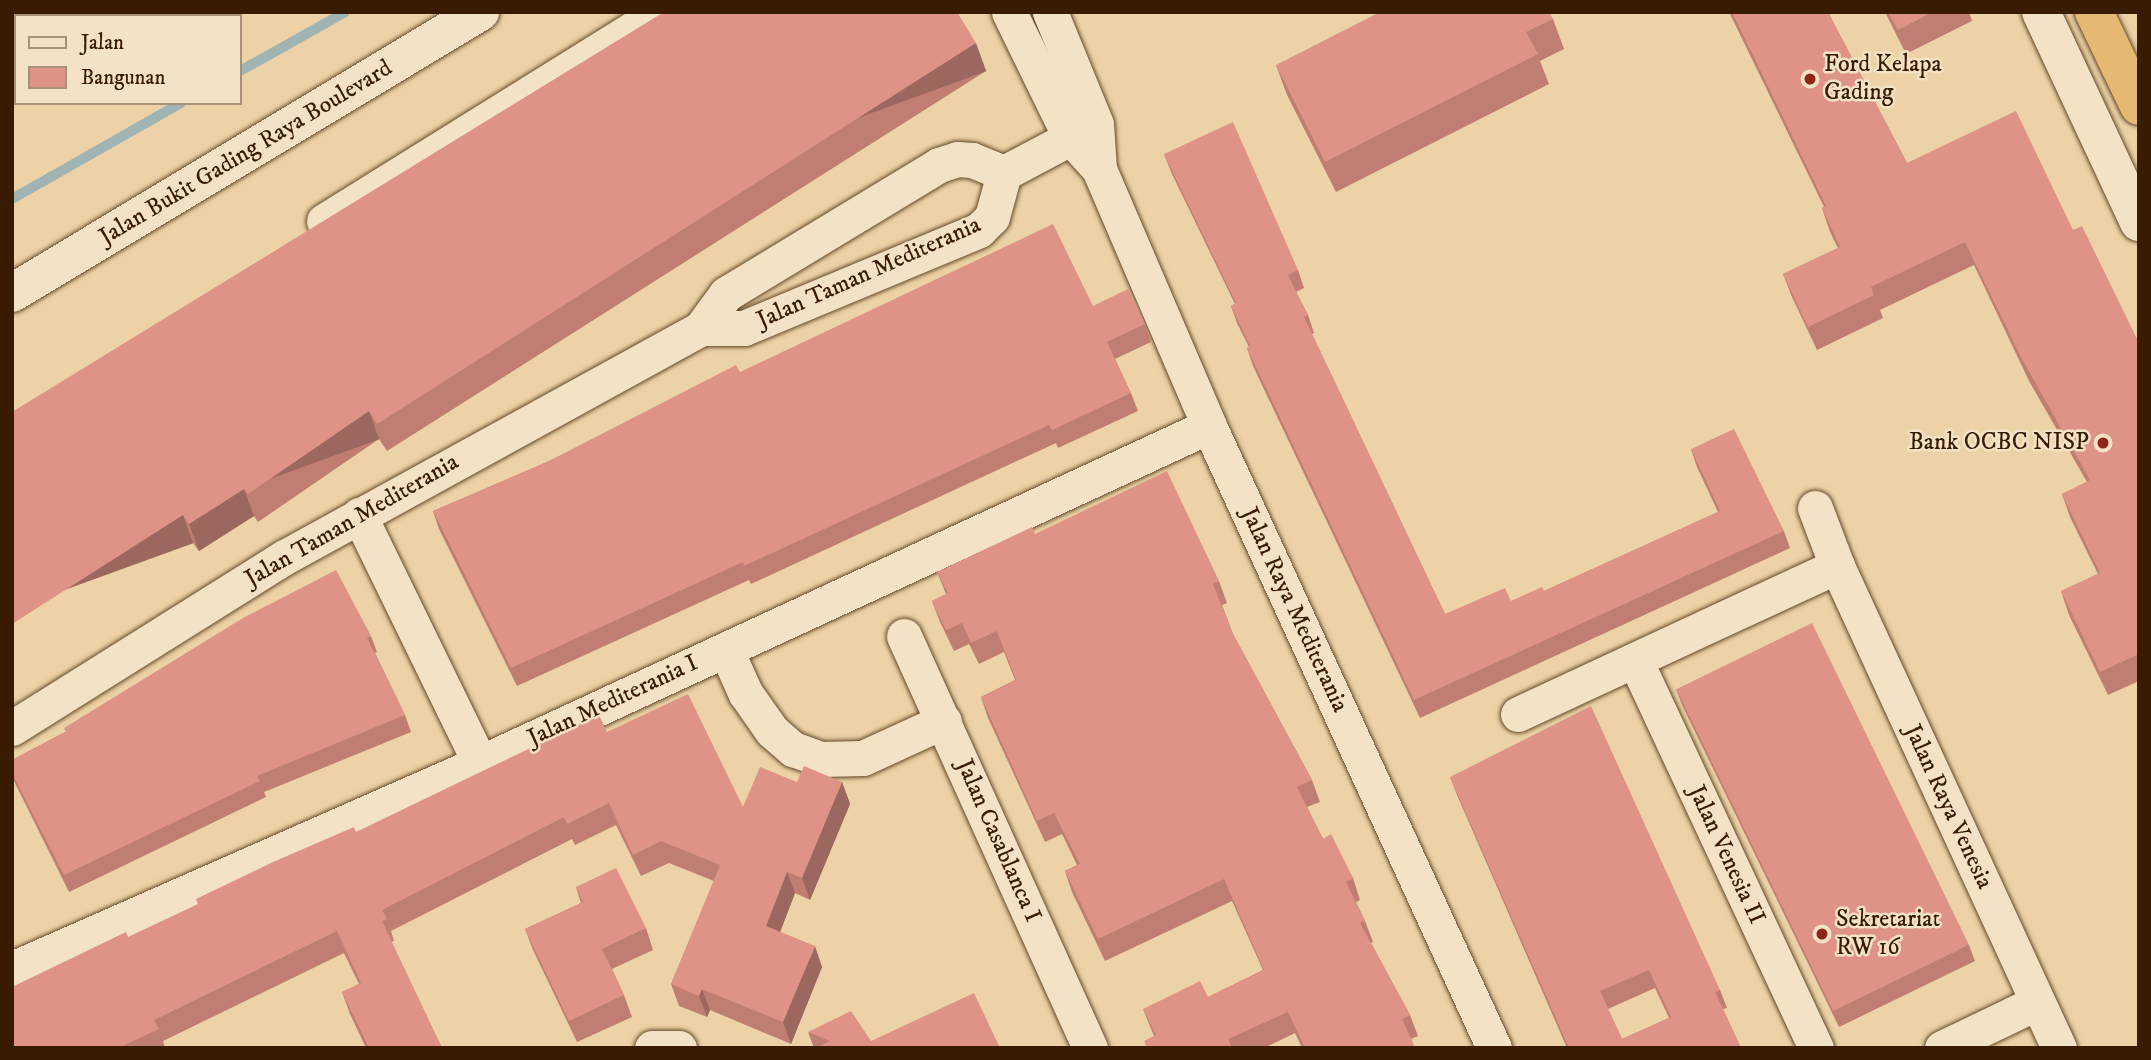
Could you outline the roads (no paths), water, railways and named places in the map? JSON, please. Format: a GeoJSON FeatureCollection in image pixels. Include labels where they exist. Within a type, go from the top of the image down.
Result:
{"type":"FeatureCollection","features":[{"type":"Feature","properties":{"kind":"highway"},"geometry":{"type":"LineString","coordinates":[[2094,12],[2139,106]]}},
{"type":"Feature","properties":{"kind":"street","name":"Jalan Bukit Gading Raya Boulevard"},"geometry":{"type":"LineString","coordinates":[[12,293],[480,12]]}},
{"type":"Feature","properties":{"kind":"street"},"geometry":{"type":"LineString","coordinates":[[295,239],[660,12]]}},
{"type":"Feature","properties":{"kind":"street","name":"Jalan Raya Mediterania"},"geometry":{"type":"LineString","coordinates":[[1009,12],[1083,131]]}},
{"type":"Feature","properties":{"kind":"street","name":"Jalan Raya Mediterania"},"geometry":{"type":"LineString","coordinates":[[1050,12],[1083,131],[1098,169],[1209,426],[1494,1048]]}},
{"type":"Feature","properties":{"kind":"street"},"geometry":{"type":"LineString","coordinates":[[2041,12],[2139,222]]}},
{"type":"Feature","properties":{"kind":"street"},"geometry":{"type":"LineString","coordinates":[[1004,173],[1083,131]]}},
{"type":"Feature","properties":{"kind":"street","name":"Jalan Taman Mediterania"},"geometry":{"type":"LineString","coordinates":[[12,728],[359,515],[701,328],[726,294],[939,165],[957,159],[972,160],[1004,173],[992,217],[979,230],[744,328],[701,328]]}},
{"type":"Feature","properties":{"kind":"street","name":"Jalan Mediterania I"},"geometry":{"type":"LineString","coordinates":[[12,969],[480,763],[1209,426]]}},
{"type":"Feature","properties":{"kind":"street","name":"Jalan Raya Venesia"},"geometry":{"type":"LineString","coordinates":[[1815,508],[1837,566],[2059,1048]]}},
{"type":"Feature","properties":{"kind":"street"},"geometry":{"type":"LineString","coordinates":[[359,515],[480,763]]}},
{"type":"Feature","properties":{"kind":"street"},"geometry":{"type":"LineString","coordinates":[[1518,714],[1636,662],[1837,566]]}},
{"type":"Feature","properties":{"kind":"street","name":"Jalan Casablanca I"},"geometry":{"type":"LineString","coordinates":[[904,636],[1090,1048]]}},
{"type":"Feature","properties":{"kind":"street"},"geometry":{"type":"LineString","coordinates":[[731,661],[746,694],[772,732],[793,749],[820,759],[863,758],[944,721]]}},
{"type":"Feature","properties":{"kind":"street","name":"Jalan Venesia II"},"geometry":{"type":"LineString","coordinates":[[1636,662],[1816,1048]]}},
{"type":"Feature","properties":{"kind":"street"},"geometry":{"type":"LineString","coordinates":[[1942,1048],[2038,1002]]}},
{"type":"Feature","properties":{"kind":"street"},"geometry":{"type":"LineString","coordinates":[[652,1048],[679,1048]]}},
{"type":"Feature","properties":{"kind":"waterway"},"geometry":{"type":"LineString","coordinates":[[242,70],[345,12]]}},
{"type":"Feature","properties":{"kind":"waterway"},"geometry":{"type":"LineString","coordinates":[[12,199],[177,105]]}},
{"type":"Feature","properties":{"kind":"place","name":"Ford Kelapa Gading"},"geometry":{"type":"Point","coordinates":[1810,79]}},
{"type":"Feature","properties":{"kind":"place","name":"Bank OCBC NISP"},"geometry":{"type":"Point","coordinates":[2103,443]}},
{"type":"Feature","properties":{"kind":"place","name":"Sekretariat RW 16"},"geometry":{"type":"Point","coordinates":[1822,934]}}]}
